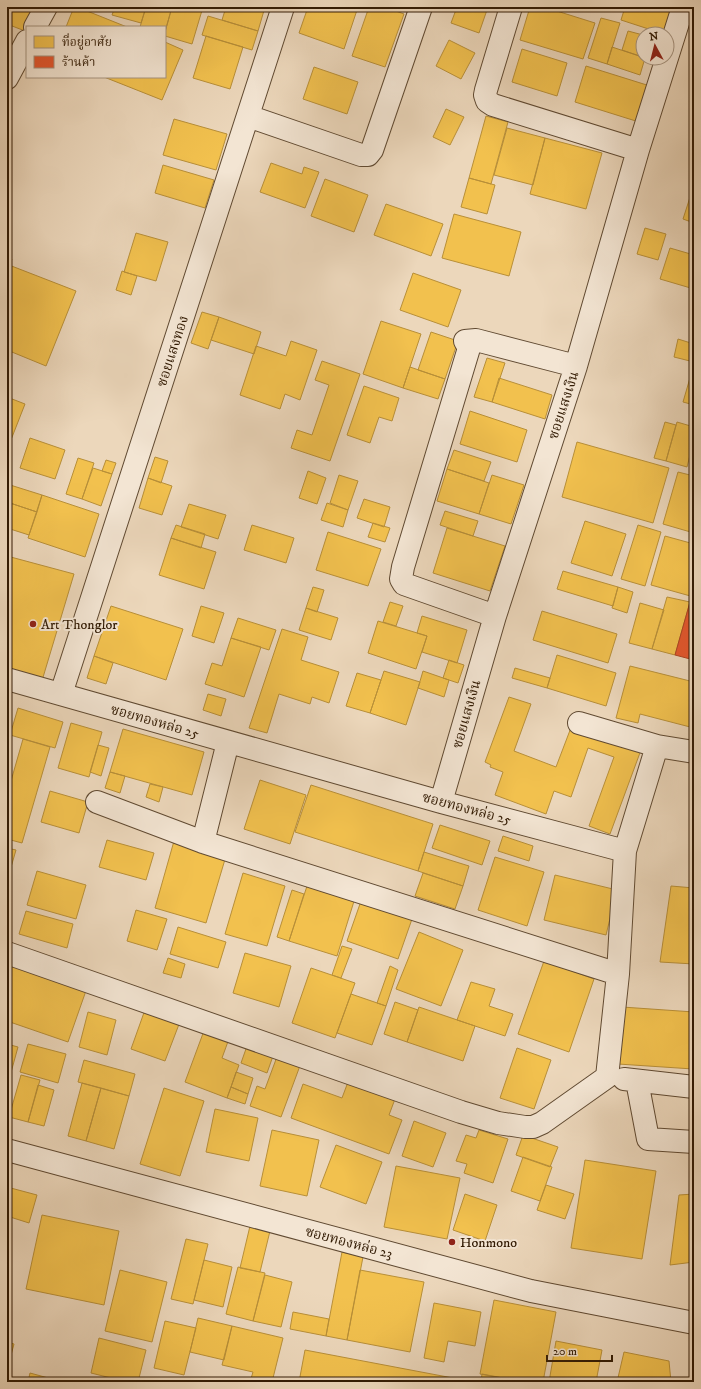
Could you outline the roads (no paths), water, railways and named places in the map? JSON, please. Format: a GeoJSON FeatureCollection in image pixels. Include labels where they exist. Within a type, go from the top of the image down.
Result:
{"type":"FeatureCollection","features":[{"type":"Feature","properties":{"kind":"street"},"geometry":{"type":"LineString","coordinates":[[36,26],[46,7]]}},
{"type":"Feature","properties":{"kind":"street","name":"ซอยแสงทอง"},"geometry":{"type":"LineString","coordinates":[[60,694],[283,7]]}},
{"type":"Feature","properties":{"kind":"street"},"geometry":{"type":"LineString","coordinates":[[248,116],[361,155],[368,155],[372,150],[421,7]]}},
{"type":"Feature","properties":{"kind":"street"},"geometry":{"type":"LineString","coordinates":[[511,7],[486,90],[485,95],[487,101],[493,105],[638,150]]}},
{"type":"Feature","properties":{"kind":"street","name":"ซอยแสงเงิน"},"geometry":{"type":"LineString","coordinates":[[441,802],[495,616],[576,366],[638,150],[683,7]]}},
{"type":"Feature","properties":{"kind":"street"},"geometry":{"type":"LineString","coordinates":[[7,78],[26,43]]}},
{"type":"Feature","properties":{"kind":"street"},"geometry":{"type":"LineString","coordinates":[[495,616],[404,584],[401,579],[403,567],[469,348],[465,341],[476,340],[576,366]]}},
{"type":"Feature","properties":{"kind":"street","name":"ซอยทองหล่อ 25"},"geometry":{"type":"LineString","coordinates":[[7,679],[441,802],[625,851]]}},
{"type":"Feature","properties":{"kind":"street"},"geometry":{"type":"LineString","coordinates":[[579,723],[657,746],[694,752]]}},
{"type":"Feature","properties":{"kind":"street"},"geometry":{"type":"LineString","coordinates":[[203,842],[228,742]]}},
{"type":"Feature","properties":{"kind":"street"},"geometry":{"type":"LineString","coordinates":[[607,1077],[618,974],[625,851],[657,746]]}},
{"type":"Feature","properties":{"kind":"street"},"geometry":{"type":"LineString","coordinates":[[97,802],[203,842],[618,974]]}},
{"type":"Feature","properties":{"kind":"street"},"geometry":{"type":"LineString","coordinates":[[7,953],[461,1112],[498,1123],[533,1127],[542,1123],[607,1077],[694,1088]]}},
{"type":"Feature","properties":{"kind":"street"},"geometry":{"type":"LineString","coordinates":[[638,1081],[648,1139],[694,1142]]}},
{"type":"Feature","properties":{"kind":"street","name":"ซอยทองหล่อ 23"},"geometry":{"type":"LineString","coordinates":[[7,1150],[531,1291],[694,1323]]}},
{"type":"Feature","properties":{"kind":"place","name":"Art Thonglor"},"geometry":{"type":"Point","coordinates":[33,624]}},
{"type":"Feature","properties":{"kind":"place","name":"Honmono"},"geometry":{"type":"Point","coordinates":[452,1242]}}]}
